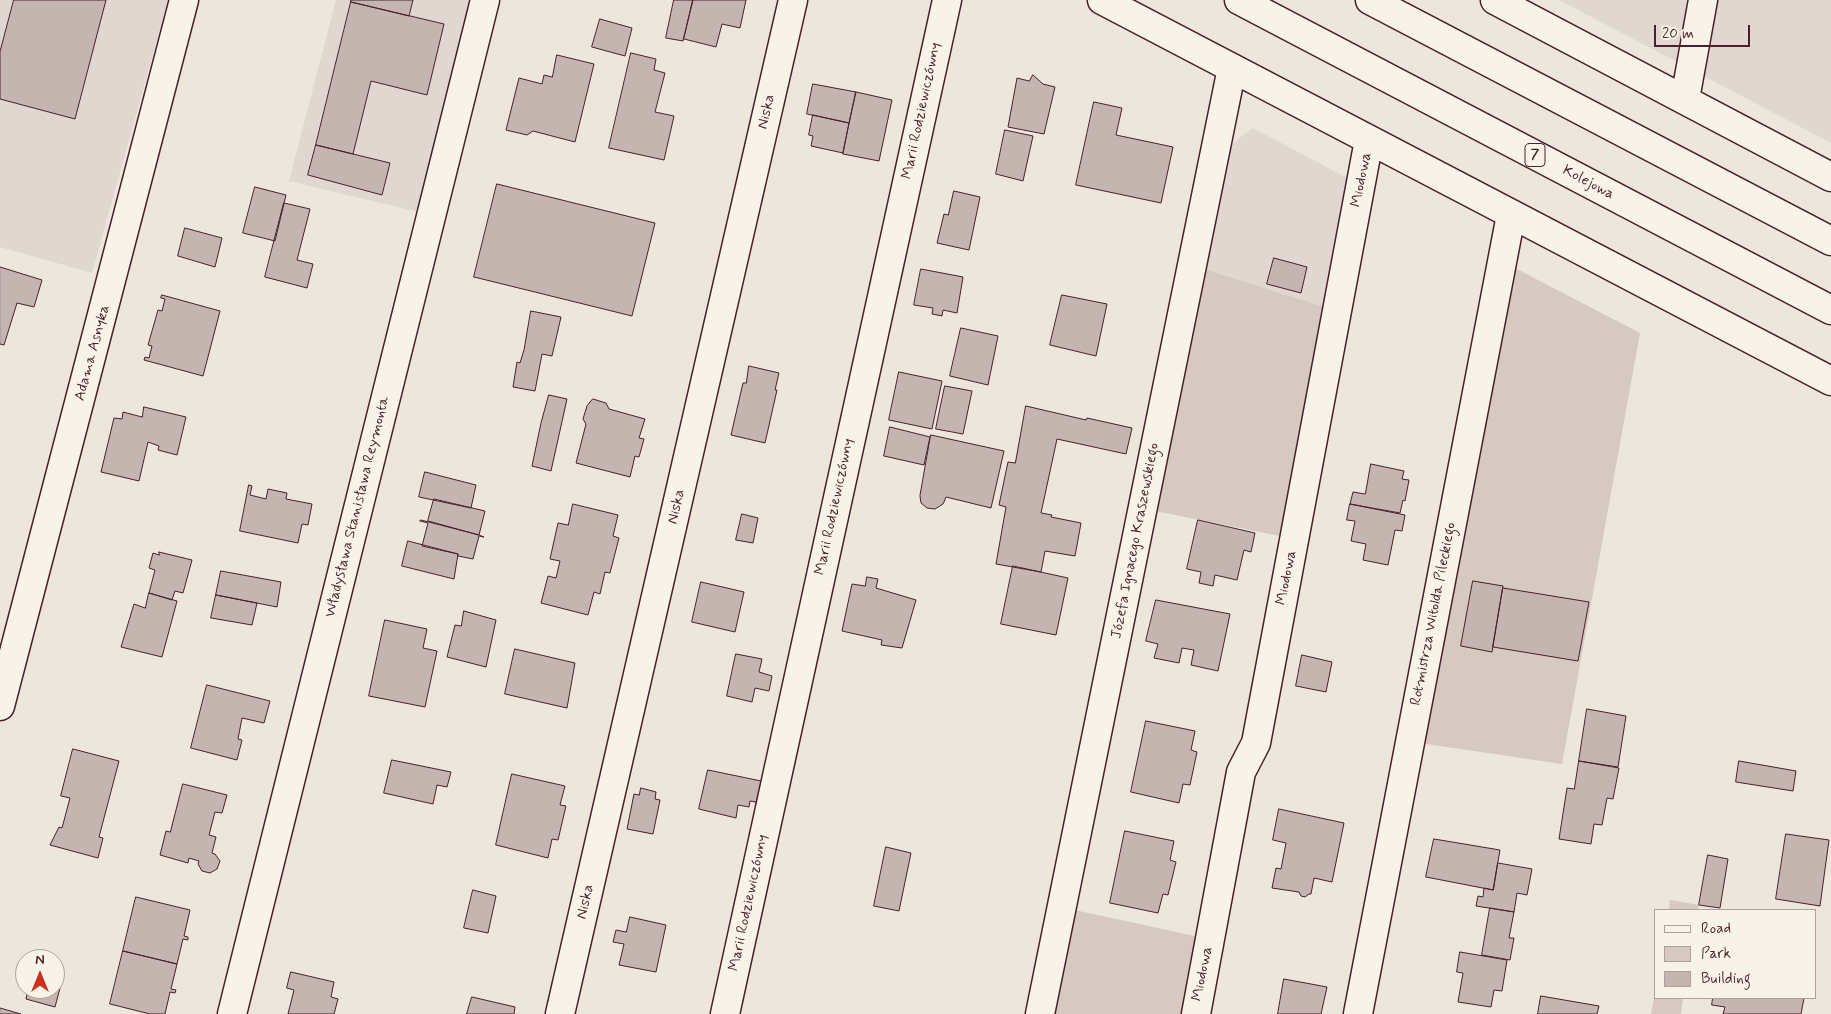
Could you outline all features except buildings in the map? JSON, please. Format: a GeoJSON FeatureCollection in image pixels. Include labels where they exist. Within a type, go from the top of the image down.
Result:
{"type":"FeatureCollection","features":[{"type":"Feature","properties":{"kind":"main road","name":"Adama Asnyka"},"geometry":{"type":"LineString","coordinates":[[0,706],[184,0]]}},
{"type":"Feature","properties":{"kind":"main road","name":"Władysława Stanisława Reymonta"},"geometry":{"type":"LineString","coordinates":[[232,1014],[485,0]]}},
{"type":"Feature","properties":{"kind":"main road","name":"Niska"},"geometry":{"type":"LineString","coordinates":[[560,1014],[793,0]]}},
{"type":"Feature","properties":{"kind":"main road","name":"Marii Rodziewiczówny"},"geometry":{"type":"LineString","coordinates":[[725,1014],[947,0]]}},
{"type":"Feature","properties":{"kind":"main road"},"geometry":{"type":"LineString","coordinates":[[1102,0],[1831,381]]}},
{"type":"Feature","properties":{"kind":"main road","name":"Kolejowa"},"geometry":{"type":"LineString","coordinates":[[1239,0],[1831,310]]}},
{"type":"Feature","properties":{"kind":"main road"},"geometry":{"type":"LineString","coordinates":[[1370,0],[1831,241]]}},
{"type":"Feature","properties":{"kind":"main road"},"geometry":{"type":"LineString","coordinates":[[1496,0],[1831,177]]}},
{"type":"Feature","properties":{"kind":"main road"},"geometry":{"type":"LineString","coordinates":[[1685,99],[1703,0]]}},
{"type":"Feature","properties":{"kind":"main road","name":"Józefa Ignacego Kraszewskiego"},"geometry":{"type":"LineString","coordinates":[[1040,1014],[1232,68]]}},
{"type":"Feature","properties":{"kind":"main road","name":"Miodowa"},"geometry":{"type":"LineString","coordinates":[[1196,1014],[1241,772],[1256,743],[1370,140]]}},
{"type":"Feature","properties":{"kind":"main road","name":"Rotmistrza Witolda Pileckiego"},"geometry":{"type":"LineString","coordinates":[[1358,1014],[1511,215]]}},
{"type":"Feature","properties":{"kind":"shaded area"},"geometry":{"type":"Polygon","coordinates":[[[0,0],[168,0],[92,273],[0,247],[0,0]]]}},
{"type":"Feature","properties":{"kind":"shaded area"},"geometry":{"type":"Polygon","coordinates":[[[336,0],[476,0],[423,213],[289,181],[336,0]]]}},
{"type":"Feature","properties":{"kind":"shaded area"},"geometry":{"type":"Polygon","coordinates":[[[1559,0],[1693,0],[1681,64],[1559,0]]]}},
{"type":"Feature","properties":{"kind":"shaded area"},"geometry":{"type":"Polygon","coordinates":[[[1714,0],[1831,0],[1831,143],[1700,74],[1714,0]]]}},
{"type":"Feature","properties":{"kind":"shaded area"},"geometry":{"type":"Polygon","coordinates":[[[1253,128],[1351,180],[1325,307],[1201,268],[1226,148],[1253,128]]]}},
{"type":"Feature","properties":{"kind":"green space"},"geometry":{"type":"Polygon","coordinates":[[[1511,266],[1640,333],[1562,764],[1420,743],[1511,266]]]}},
{"type":"Feature","properties":{"kind":"green space"},"geometry":{"type":"Polygon","coordinates":[[[1201,268],[1325,307],[1280,536],[1150,510],[1201,268]]]}},
{"type":"Feature","properties":{"kind":"green space"},"geometry":{"type":"Polygon","coordinates":[[[1670,900],[1699,905],[1698,909],[1669,909],[1670,900]]]}},
{"type":"Feature","properties":{"kind":"green space"},"geometry":{"type":"Polygon","coordinates":[[[1070,909],[1199,937],[1185,1014],[1048,1014],[1070,909]]]}},
{"type":"Feature","properties":{"kind":"green space"},"geometry":{"type":"Polygon","coordinates":[[[1654,998],[1683,999],[1681,1014],[1651,1014],[1654,998]]]}}]}
